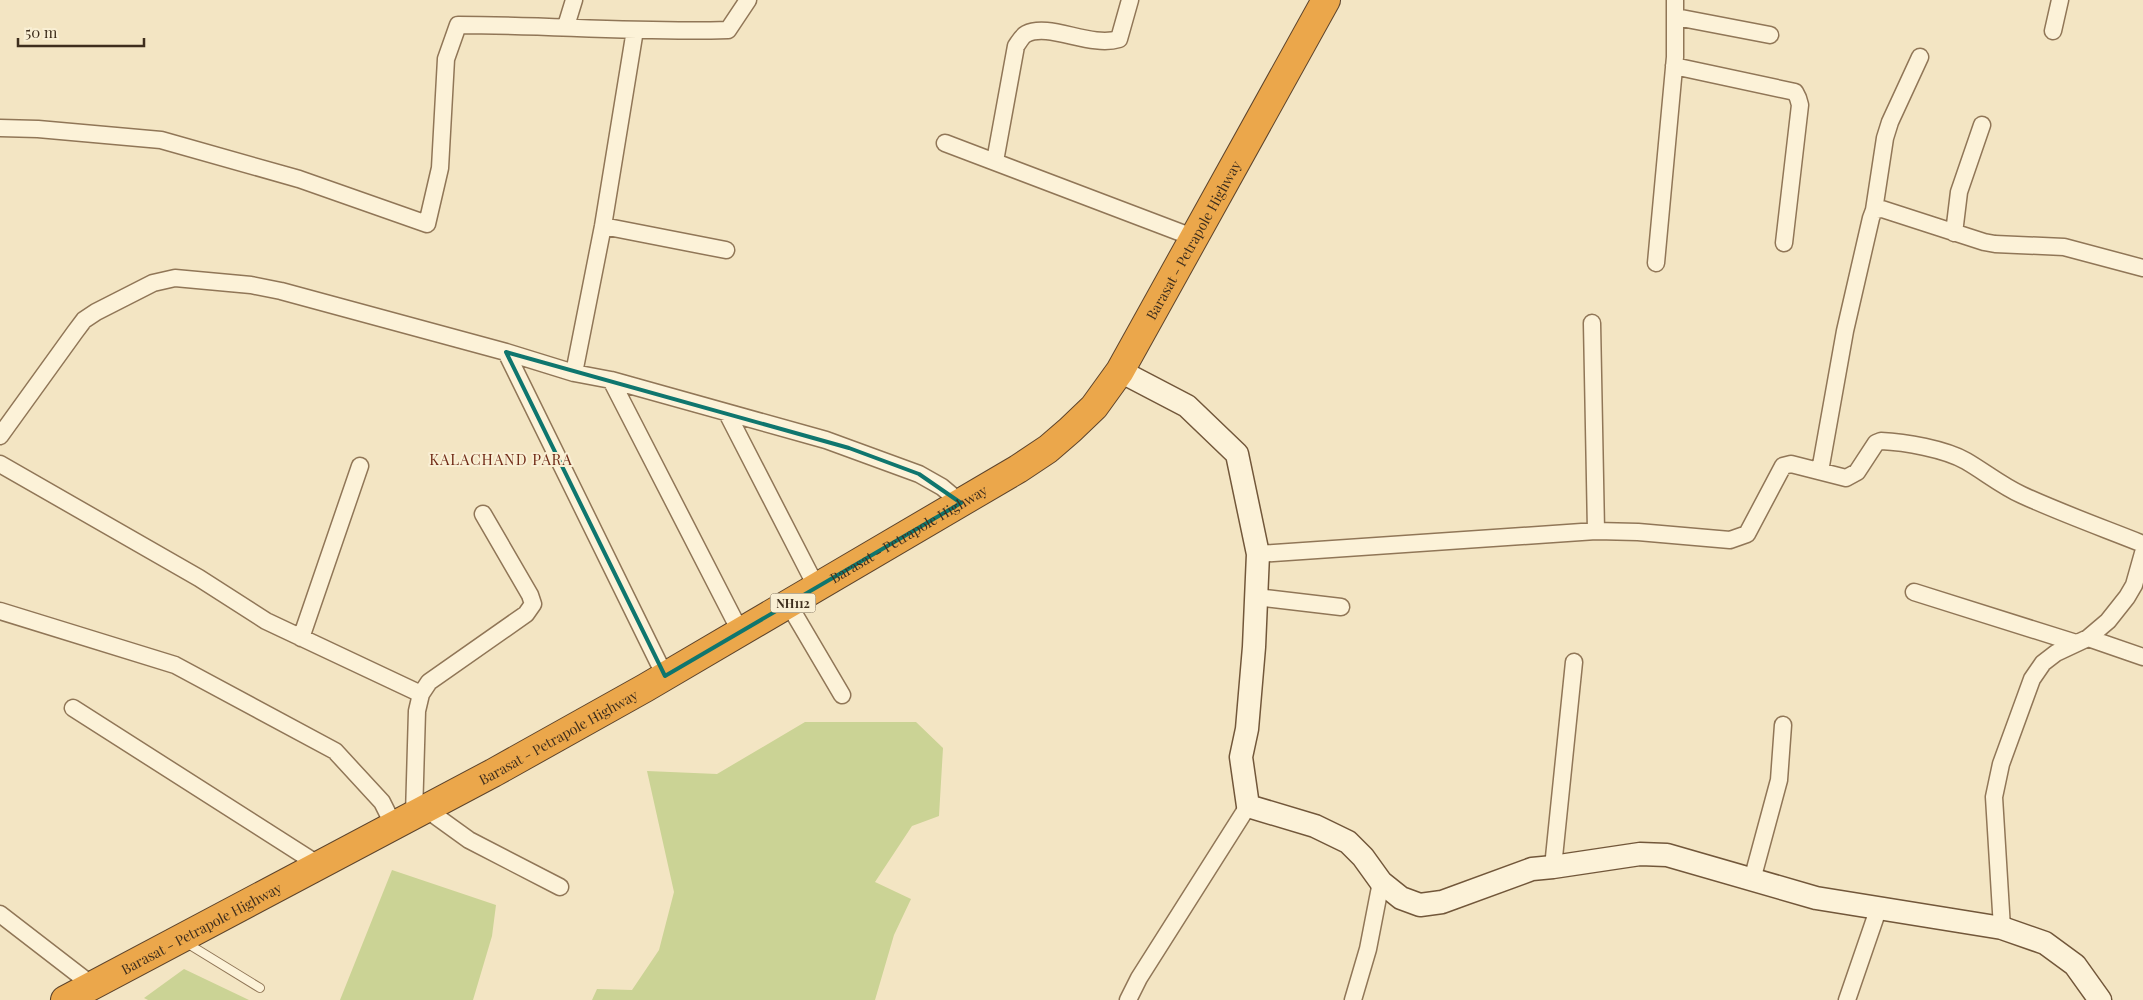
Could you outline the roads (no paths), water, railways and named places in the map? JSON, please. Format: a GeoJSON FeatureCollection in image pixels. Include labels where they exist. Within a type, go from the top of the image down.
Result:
{"type":"FeatureCollection","features":[{"type":"Feature","properties":{"kind":"highway","name":"Barasat - Petrapole Highway"},"geometry":{"type":"LineString","coordinates":[[65,1000],[493,774],[789,605],[1018,470],[1048,449],[1094,407],[1120,371],[1196,238],[1326,0]]}},
{"type":"Feature","properties":{"kind":"street"},"geometry":{"type":"LineString","coordinates":[[566,26],[574,0]]}},
{"type":"Feature","properties":{"kind":"street"},"geometry":{"type":"LineString","coordinates":[[0,128],[38,129],[161,140],[299,179],[427,224],[440,168],[446,59],[458,25],[566,26],[670,32],[728,30],[748,0]]}},
{"type":"Feature","properties":{"kind":"street"},"geometry":{"type":"LineString","coordinates":[[995,161],[1016,46],[1026,34],[1040,31],[1098,42],[1110,42],[1119,39],[1130,0]]}},
{"type":"Feature","properties":{"kind":"street"},"geometry":{"type":"LineString","coordinates":[[1656,263],[1674,66],[1675,0]]}},
{"type":"Feature","properties":{"kind":"street"},"geometry":{"type":"LineString","coordinates":[[2053,31],[2060,0]]}},
{"type":"Feature","properties":{"kind":"street"},"geometry":{"type":"LineString","coordinates":[[1676,17],[1770,35]]}},
{"type":"Feature","properties":{"kind":"street"},"geometry":{"type":"LineString","coordinates":[[574,373],[602,226],[635,30]]}},
{"type":"Feature","properties":{"kind":"street"},"geometry":{"type":"LineString","coordinates":[[1820,471],[1845,331],[1874,210],[1885,138],[1890,122],[1920,57]]}},
{"type":"Feature","properties":{"kind":"street"},"geometry":{"type":"LineString","coordinates":[[1674,66],[1795,92],[1800,105],[1784,243]]}},
{"type":"Feature","properties":{"kind":"street"},"geometry":{"type":"LineString","coordinates":[[1954,233],[1959,192],[1982,125]]}},
{"type":"Feature","properties":{"kind":"street"},"geometry":{"type":"LineString","coordinates":[[945,143],[1196,238]]}},
{"type":"Feature","properties":{"kind":"street"},"geometry":{"type":"LineString","coordinates":[[1874,210],[1882,209],[1954,233],[1995,244],[2075,249],[2143,268]]}},
{"type":"Feature","properties":{"kind":"street"},"geometry":{"type":"LineString","coordinates":[[602,226],[726,250]]}},
{"type":"Feature","properties":{"kind":"street"},"geometry":{"type":"LineString","coordinates":[[0,436],[84,320],[96,312],[163,280],[175,278],[251,285],[506,352],[574,373],[611,380],[826,440],[867,454],[931,480],[961,503]]}},
{"type":"Feature","properties":{"kind":"street"},"geometry":{"type":"LineString","coordinates":[[1592,323],[1596,531]]}},
{"type":"Feature","properties":{"kind":"street"},"geometry":{"type":"LineString","coordinates":[[506,352],[665,676]]}},
{"type":"Feature","properties":{"kind":"street"},"geometry":{"type":"LineString","coordinates":[[1120,371],[1187,406],[1237,454],[1258,554],[1254,647],[1248,720],[1241,757],[1248,806],[1139,978],[1128,1000]]}},
{"type":"Feature","properties":{"kind":"street"},"geometry":{"type":"LineString","coordinates":[[611,380],[741,633]]}},
{"type":"Feature","properties":{"kind":"street"},"geometry":{"type":"LineString","coordinates":[[727,413],[817,588]]}},
{"type":"Feature","properties":{"kind":"street"},"geometry":{"type":"LineString","coordinates":[[1258,554],[1596,531],[1638,532],[1730,540],[1747,534],[1783,466],[1791,464],[1846,478],[1857,472],[1876,443],[1881,441],[1935,450],[1964,460],[2030,499],[2143,544]]}},
{"type":"Feature","properties":{"kind":"street"},"geometry":{"type":"LineString","coordinates":[[0,464],[199,578],[266,621],[421,694]]}},
{"type":"Feature","properties":{"kind":"street"},"geometry":{"type":"LineString","coordinates":[[301,638],[360,466]]}},
{"type":"Feature","properties":{"kind":"street"},"geometry":{"type":"LineString","coordinates":[[411,817],[417,711],[421,694],[429,682],[526,614],[533,604],[530,595],[483,514]]}},
{"type":"Feature","properties":{"kind":"street"},"geometry":{"type":"LineString","coordinates":[[2002,928],[1994,797],[2000,764],[2032,679],[2043,663],[2056,652],[2082,641],[2108,621],[2134,585],[2143,553]]}},
{"type":"Feature","properties":{"kind":"street"},"geometry":{"type":"LineString","coordinates":[[1914,592],[2082,641],[2143,656]]}},
{"type":"Feature","properties":{"kind":"street"},"geometry":{"type":"LineString","coordinates":[[1256,597],[1341,607]]}},
{"type":"Feature","properties":{"kind":"street"},"geometry":{"type":"LineString","coordinates":[[789,605],[842,695]]}},
{"type":"Feature","properties":{"kind":"street"},"geometry":{"type":"LineString","coordinates":[[0,611],[175,665],[335,751],[382,802],[411,817],[469,840],[560,887]]}},
{"type":"Feature","properties":{"kind":"street"},"geometry":{"type":"LineString","coordinates":[[1553,868],[1574,662]]}},
{"type":"Feature","properties":{"kind":"street"},"geometry":{"type":"LineString","coordinates":[[73,708],[319,865]]}},
{"type":"Feature","properties":{"kind":"street"},"geometry":{"type":"LineString","coordinates":[[1752,880],[1779,780],[1783,725]]}},
{"type":"Feature","properties":{"kind":"street"},"geometry":{"type":"LineString","coordinates":[[1248,806],[1315,826],[1348,842],[1363,857],[1381,882],[1401,898],[1420,905],[1442,902],[1532,869],[1553,868],[1640,854],[1668,855],[1816,898],[2002,928],[2045,943],[2075,965],[2100,1000]]}},
{"type":"Feature","properties":{"kind":"street"},"geometry":{"type":"LineString","coordinates":[[1354,1000],[1368,949],[1381,882]]}},
{"type":"Feature","properties":{"kind":"street"},"geometry":{"type":"LineString","coordinates":[[1847,1000],[1879,907]]}},
{"type":"Feature","properties":{"kind":"street"},"geometry":{"type":"LineString","coordinates":[[0,914],[92,986]]}},
{"type":"Feature","properties":{"kind":"lane"},"geometry":{"type":"LineString","coordinates":[[180,939],[260,988]]}},
{"type":"Feature","properties":{"kind":"district","name":"KALACHAND PARA"},"geometry":{"type":"Point","coordinates":[501,459]}}]}
